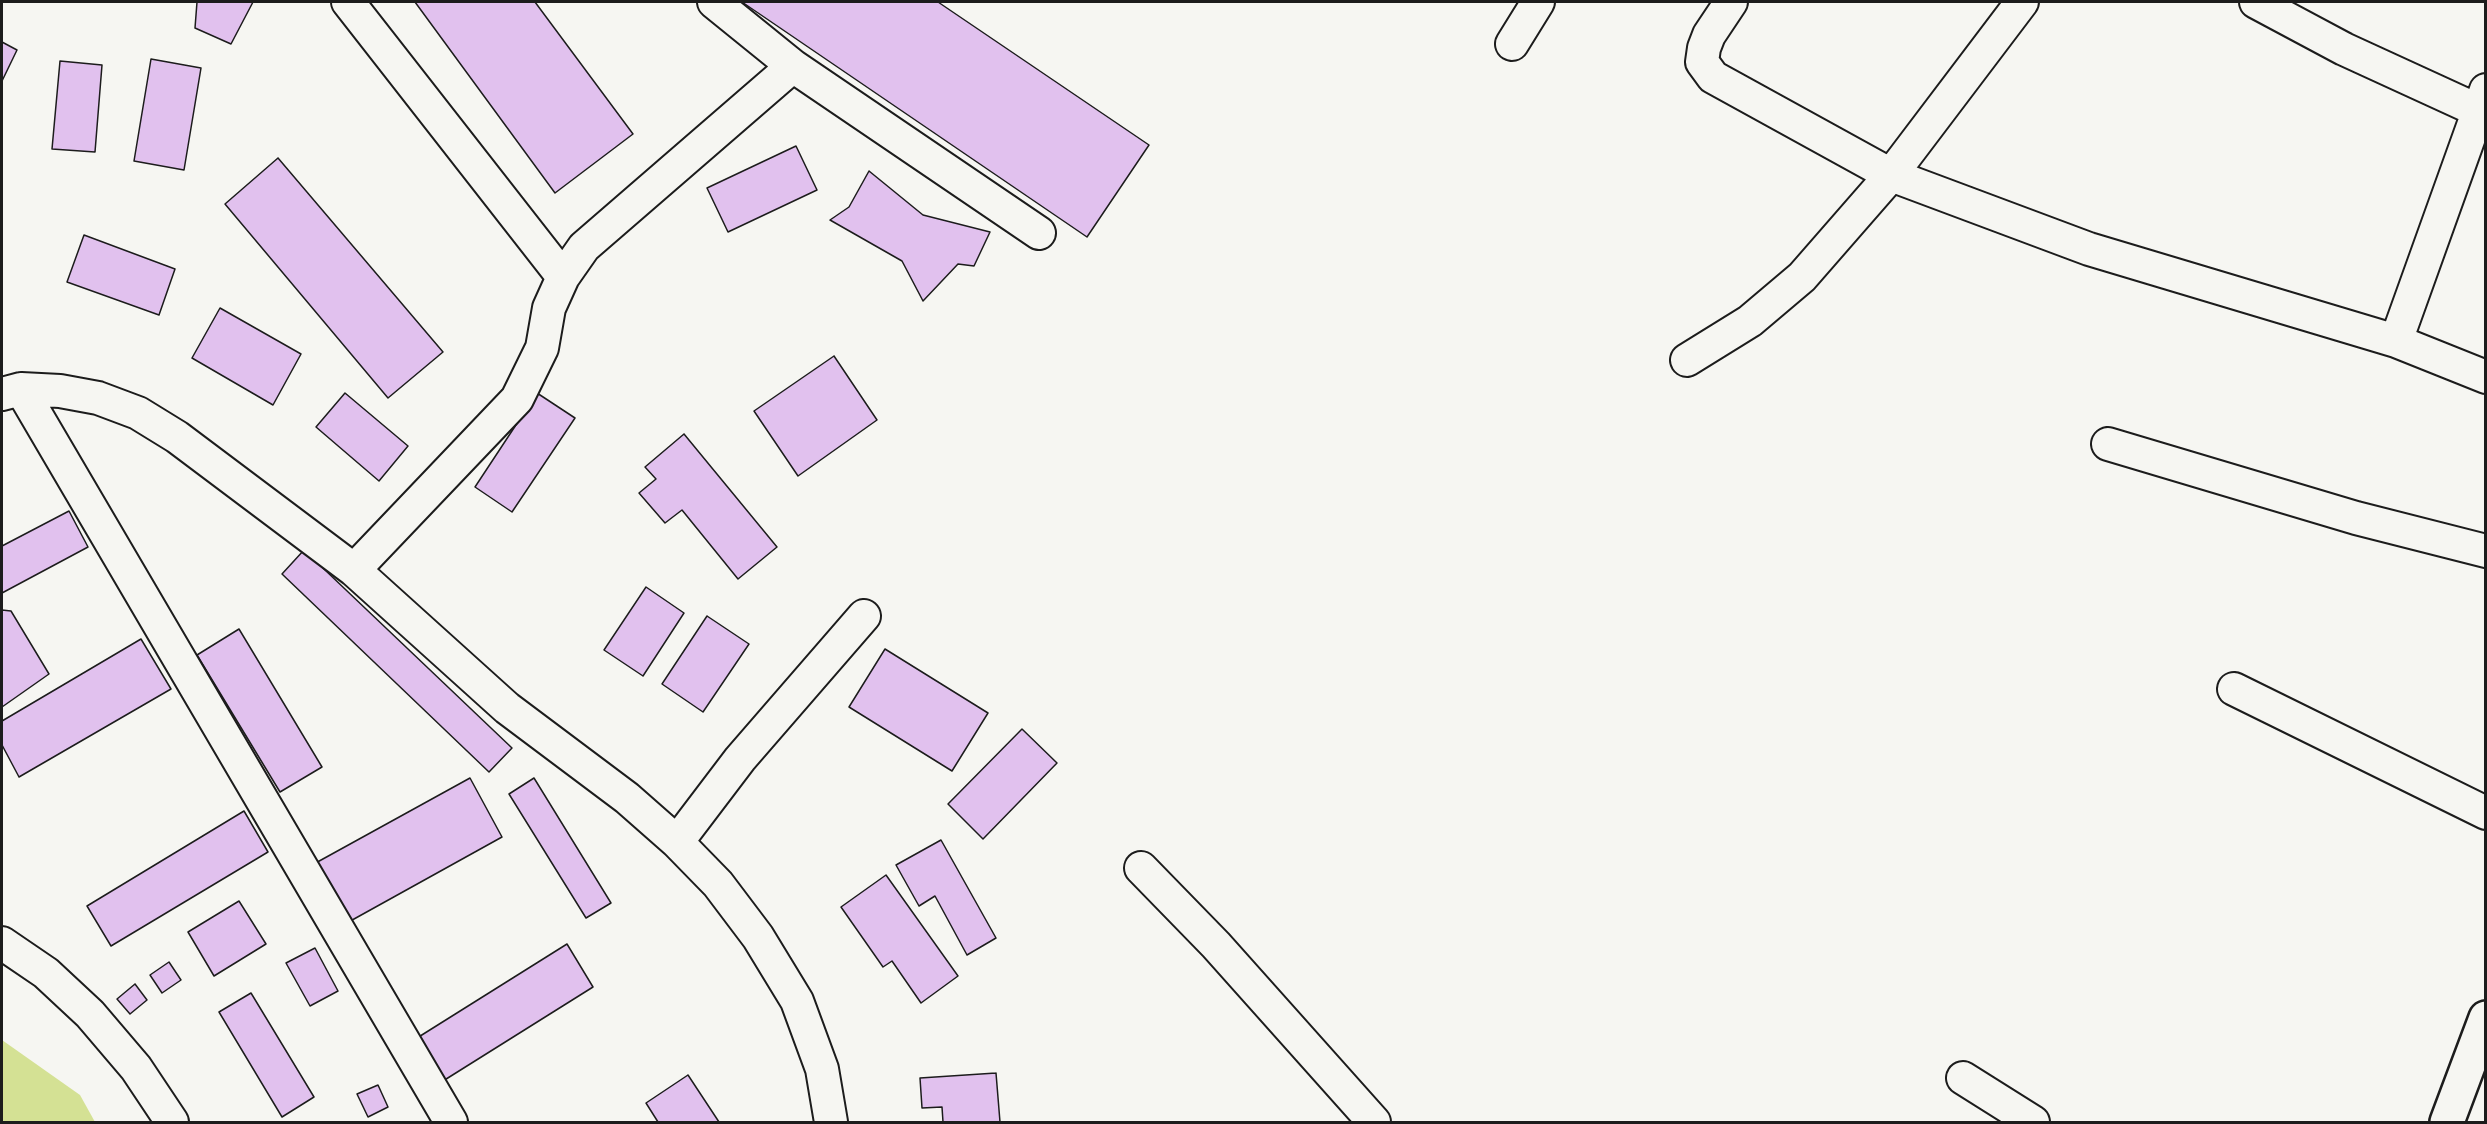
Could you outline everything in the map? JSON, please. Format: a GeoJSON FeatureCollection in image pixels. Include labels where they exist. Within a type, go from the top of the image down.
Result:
{"type":"FeatureCollection","features":[{"type":"Feature","properties":{"kind":"street"},"geometry":{"type":"LineString","coordinates":[[348,2],[563,277]]}},
{"type":"Feature","properties":{"kind":"street"},"geometry":{"type":"LineString","coordinates":[[714,2],[793,66],[1039,233]]}},
{"type":"Feature","properties":{"kind":"street"},"geometry":{"type":"LineString","coordinates":[[1512,44],[1538,2]]}},
{"type":"Feature","properties":{"kind":"street"},"geometry":{"type":"LineString","coordinates":[[1731,2],[1709,35],[1704,48],[1702,62],[1713,77],[1891,175],[2090,249],[2396,341],[2486,377]]}},
{"type":"Feature","properties":{"kind":"street"},"geometry":{"type":"LineString","coordinates":[[1687,360],[1750,321],[1802,277],[1891,175],[2022,2]]}},
{"type":"Feature","properties":{"kind":"street"},"geometry":{"type":"LineString","coordinates":[[2256,2],[2344,49],[2481,100],[2396,341]]}},
{"type":"Feature","properties":{"kind":"street"},"geometry":{"type":"LineString","coordinates":[[354,570],[517,399],[542,348],[549,308],[563,277],[584,247],[793,66]]}},
{"type":"Feature","properties":{"kind":"street"},"geometry":{"type":"LineString","coordinates":[[451,1122],[11,392],[60,391],[98,398],[138,413],[177,437],[354,570],[507,708],[627,798],[677,842],[718,884],[758,937],[797,1001],[822,1069],[831,1122]]}},
{"type":"Feature","properties":{"kind":"street"},"geometry":{"type":"LineString","coordinates":[[2108,444],[2356,518],[2486,551]]}},
{"type":"Feature","properties":{"kind":"street"},"geometry":{"type":"LineString","coordinates":[[677,842],[740,759],[864,616]]}},
{"type":"Feature","properties":{"kind":"street"},"geometry":{"type":"LineString","coordinates":[[2234,689],[2486,813]]}},
{"type":"Feature","properties":{"kind":"street"},"geometry":{"type":"LineString","coordinates":[[1141,868],[1216,945],[1374,1122]]}},
{"type":"Feature","properties":{"kind":"street"},"geometry":{"type":"LineString","coordinates":[[2,943],[46,973],[90,1014],[136,1068],[172,1122]]}},
{"type":"Feature","properties":{"kind":"street"},"geometry":{"type":"LineString","coordinates":[[2447,1122],[2486,1018]]}},
{"type":"Feature","properties":{"kind":"street"},"geometry":{"type":"LineString","coordinates":[[1963,1078],[2033,1122]]}},
{"type":"Feature","properties":{"kind":"green space"},"geometry":{"type":"Polygon","coordinates":[[[2,1040],[80,1095],[95,1122],[2,1122],[2,1040]]]}},
{"type":"Feature","properties":{"kind":"building"},"geometry":{"type":"Polygon","coordinates":[[[197,2],[253,2],[231,44],[195,28],[197,2]]]}},
{"type":"Feature","properties":{"kind":"building"},"geometry":{"type":"Polygon","coordinates":[[[415,2],[535,2],[633,134],[555,193],[415,2]]]}},
{"type":"Feature","properties":{"kind":"building"},"geometry":{"type":"Polygon","coordinates":[[[742,2],[938,2],[1149,145],[1087,237],[742,2]]]}},
{"type":"Feature","properties":{"kind":"building"},"geometry":{"type":"Polygon","coordinates":[[[2,42],[17,50],[2,81],[2,42]]]}},
{"type":"Feature","properties":{"kind":"building"},"geometry":{"type":"Polygon","coordinates":[[[151,59],[201,68],[184,170],[134,161],[151,59]]]}},
{"type":"Feature","properties":{"kind":"building"},"geometry":{"type":"Polygon","coordinates":[[[60,61],[102,65],[95,152],[52,149],[60,61]]]}},
{"type":"Feature","properties":{"kind":"building"},"geometry":{"type":"Polygon","coordinates":[[[796,146],[817,190],[728,232],[707,188],[796,146]]]}},
{"type":"Feature","properties":{"kind":"building"},"geometry":{"type":"Polygon","coordinates":[[[278,158],[443,352],[388,398],[225,204],[278,158]]]}},
{"type":"Feature","properties":{"kind":"building"},"geometry":{"type":"Polygon","coordinates":[[[869,171],[923,215],[990,232],[974,266],[958,264],[923,301],[902,261],[830,220],[849,207],[869,171]]]}},
{"type":"Feature","properties":{"kind":"building"},"geometry":{"type":"Polygon","coordinates":[[[84,235],[175,269],[159,315],[67,282],[84,235]]]}},
{"type":"Feature","properties":{"kind":"building"},"geometry":{"type":"Polygon","coordinates":[[[220,308],[301,354],[273,405],[192,358],[220,308]]]}},
{"type":"Feature","properties":{"kind":"building"},"geometry":{"type":"Polygon","coordinates":[[[834,356],[877,420],[798,476],[754,411],[834,356]]]}},
{"type":"Feature","properties":{"kind":"building"},"geometry":{"type":"Polygon","coordinates":[[[345,393],[408,446],[379,481],[316,427],[345,393]]]}},
{"type":"Feature","properties":{"kind":"building"},"geometry":{"type":"Polygon","coordinates":[[[537,393],[575,418],[512,512],[475,487],[537,393]]]}},
{"type":"Feature","properties":{"kind":"building"},"geometry":{"type":"Polygon","coordinates":[[[684,434],[777,547],[738,579],[682,510],[665,523],[639,493],[656,479],[645,467],[684,434]]]}},
{"type":"Feature","properties":{"kind":"building"},"geometry":{"type":"Polygon","coordinates":[[[69,511],[88,547],[2,593],[2,546],[69,511]]]}},
{"type":"Feature","properties":{"kind":"building"},"geometry":{"type":"Polygon","coordinates":[[[304,550],[512,748],[489,772],[282,574],[304,550]]]}},
{"type":"Feature","properties":{"kind":"building"},"geometry":{"type":"Polygon","coordinates":[[[646,587],[684,613],[643,676],[604,650],[646,587]]]}},
{"type":"Feature","properties":{"kind":"building"},"geometry":{"type":"Polygon","coordinates":[[[2,610],[11,611],[49,674],[2,707],[2,610]]]}},
{"type":"Feature","properties":{"kind":"building"},"geometry":{"type":"Polygon","coordinates":[[[707,616],[749,644],[703,712],[662,684],[707,616]]]}},
{"type":"Feature","properties":{"kind":"building"},"geometry":{"type":"Polygon","coordinates":[[[239,629],[322,767],[280,792],[197,655],[239,629]]]}},
{"type":"Feature","properties":{"kind":"building"},"geometry":{"type":"Polygon","coordinates":[[[141,639],[171,689],[19,777],[2,745],[2,721],[141,639]]]}},
{"type":"Feature","properties":{"kind":"building"},"geometry":{"type":"Polygon","coordinates":[[[885,649],[988,713],[952,771],[849,707],[885,649]]]}},
{"type":"Feature","properties":{"kind":"building"},"geometry":{"type":"Polygon","coordinates":[[[1022,729],[1057,763],[983,839],[948,804],[1022,729]]]}},
{"type":"Feature","properties":{"kind":"building"},"geometry":{"type":"Polygon","coordinates":[[[470,778],[502,837],[345,924],[312,865],[470,778]]]}},
{"type":"Feature","properties":{"kind":"building"},"geometry":{"type":"Polygon","coordinates":[[[534,778],[611,903],[586,918],[509,794],[534,778]]]}},
{"type":"Feature","properties":{"kind":"building"},"geometry":{"type":"Polygon","coordinates":[[[244,811],[268,852],[111,946],[87,906],[244,811]]]}},
{"type":"Feature","properties":{"kind":"building"},"geometry":{"type":"Polygon","coordinates":[[[941,840],[996,938],[967,955],[935,896],[919,906],[896,865],[941,840]]]}},
{"type":"Feature","properties":{"kind":"building"},"geometry":{"type":"Polygon","coordinates":[[[886,875],[958,976],[921,1003],[892,961],[883,967],[841,907],[886,875]]]}},
{"type":"Feature","properties":{"kind":"building"},"geometry":{"type":"Polygon","coordinates":[[[239,901],[266,944],[214,976],[188,932],[239,901]]]}},
{"type":"Feature","properties":{"kind":"building"},"geometry":{"type":"Polygon","coordinates":[[[567,944],[593,987],[443,1081],[417,1038],[567,944]]]}},
{"type":"Feature","properties":{"kind":"building"},"geometry":{"type":"Polygon","coordinates":[[[315,948],[338,991],[310,1006],[286,963],[315,948]]]}},
{"type":"Feature","properties":{"kind":"building"},"geometry":{"type":"Polygon","coordinates":[[[169,962],[181,980],[162,993],[150,975],[169,962]]]}},
{"type":"Feature","properties":{"kind":"building"},"geometry":{"type":"Polygon","coordinates":[[[135,984],[147,1000],[130,1014],[117,999],[135,984]]]}},
{"type":"Feature","properties":{"kind":"building"},"geometry":{"type":"Polygon","coordinates":[[[251,993],[314,1097],[282,1117],[219,1012],[251,993]]]}},
{"type":"Feature","properties":{"kind":"building"},"geometry":{"type":"Polygon","coordinates":[[[996,1073],[1000,1122],[943,1122],[942,1107],[922,1108],[920,1078],[996,1073]]]}},
{"type":"Feature","properties":{"kind":"building"},"geometry":{"type":"Polygon","coordinates":[[[688,1075],[719,1122],[658,1122],[646,1103],[688,1075]]]}},
{"type":"Feature","properties":{"kind":"building"},"geometry":{"type":"Polygon","coordinates":[[[378,1085],[388,1107],[368,1117],[357,1094],[378,1085]]]}}]}
